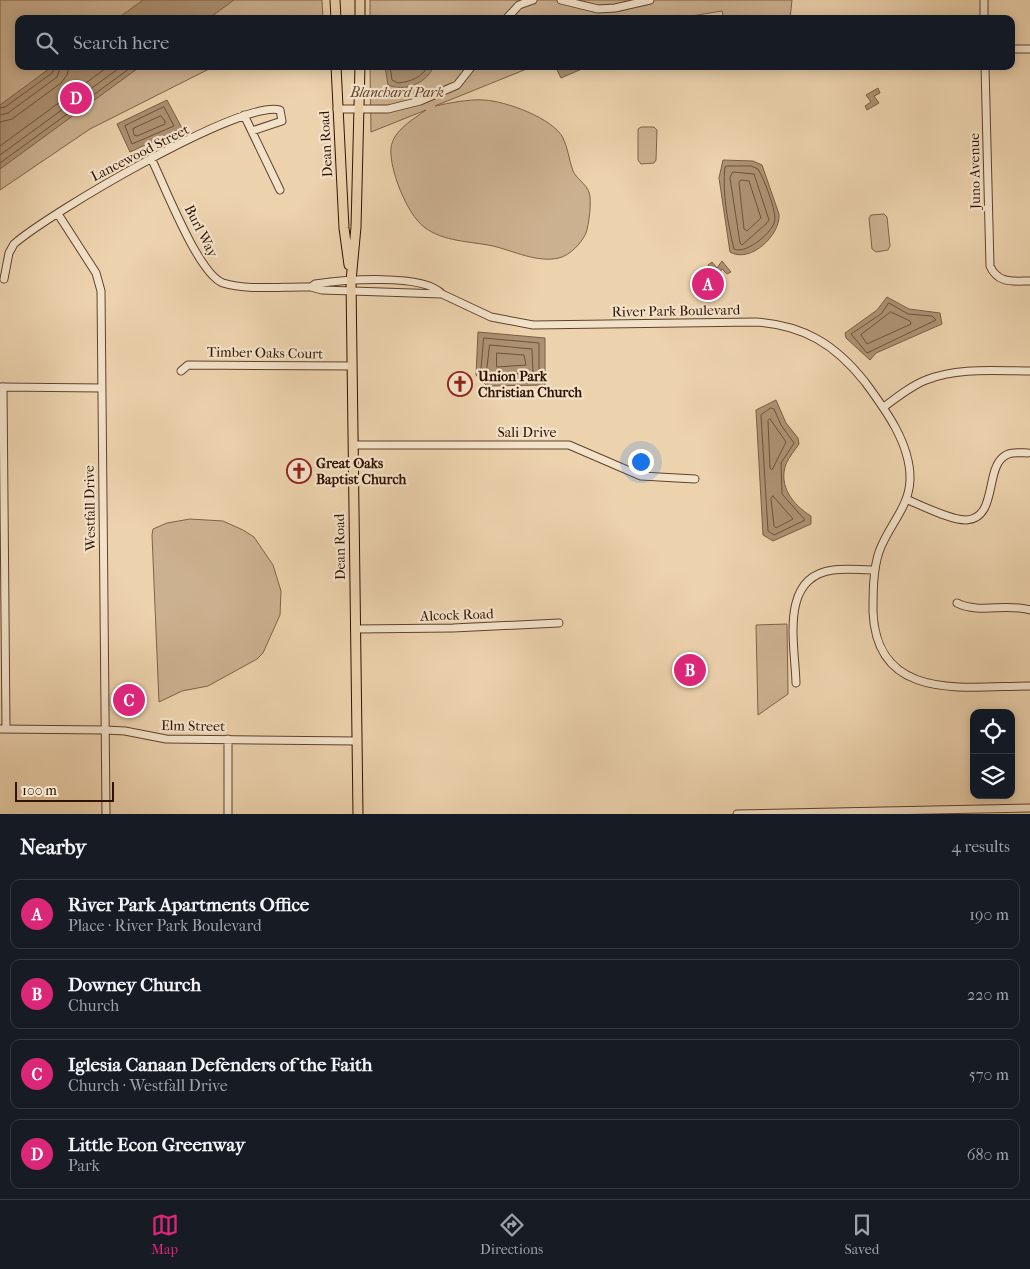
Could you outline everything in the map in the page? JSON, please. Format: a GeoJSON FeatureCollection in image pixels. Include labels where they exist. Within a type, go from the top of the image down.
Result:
{"type":"FeatureCollection","features":[{"type":"Feature","properties":{"kind":"main road"},"geometry":{"type":"LineString","coordinates":[[335,0],[336,15]]}},
{"type":"Feature","properties":{"kind":"main road"},"geometry":{"type":"LineString","coordinates":[[360,0],[360,15]]}},
{"type":"Feature","properties":{"kind":"main road","name":"Dean Road"},"geometry":{"type":"LineString","coordinates":[[336,70],[344,228],[351,280]]}},
{"type":"Feature","properties":{"kind":"main road","name":"Dean Road"},"geometry":{"type":"LineString","coordinates":[[358,814],[351,280],[356,227],[360,70]]}},
{"type":"Feature","properties":{"kind":"street"},"geometry":{"type":"LineString","coordinates":[[510,15],[519,5],[533,0]]}},
{"type":"Feature","properties":{"kind":"street"},"geometry":{"type":"LineString","coordinates":[[560,0],[598,9],[614,8],[650,0]]}},
{"type":"Feature","properties":{"kind":"street"},"geometry":{"type":"LineString","coordinates":[[984,0],[984,15]]}},
{"type":"Feature","properties":{"kind":"street"},"geometry":{"type":"LineString","coordinates":[[1015,49],[1030,49]]}},
{"type":"Feature","properties":{"kind":"street"},"geometry":{"type":"LineString","coordinates":[[338,109],[388,108],[420,101],[457,85],[469,70]]}},
{"type":"Feature","properties":{"kind":"street","name":"Juno Avenue"},"geometry":{"type":"LineString","coordinates":[[985,70],[990,266],[993,275],[1004,281],[1030,281]]}},
{"type":"Feature","properties":{"kind":"street","name":"Lancewood Street"},"geometry":{"type":"LineString","coordinates":[[4,279],[6,266],[14,244],[111,179],[151,158],[244,115],[273,108],[280,110],[282,121],[252,131]]}},
{"type":"Feature","properties":{"kind":"street"},"geometry":{"type":"LineString","coordinates":[[244,115],[280,190]]}},
{"type":"Feature","properties":{"kind":"street","name":"Burl Way"},"geometry":{"type":"LineString","coordinates":[[151,158],[196,254],[206,270],[221,282],[237,286],[311,287],[316,290],[351,291]]}},
{"type":"Feature","properties":{"kind":"street","name":"Westfall Drive"},"geometry":{"type":"LineString","coordinates":[[58,214],[96,273],[100,291],[106,814]]}},
{"type":"Feature","properties":{"kind":"street","name":"Burl Way"},"geometry":{"type":"LineString","coordinates":[[311,287],[315,284],[351,280]]}},
{"type":"Feature","properties":{"kind":"street","name":"River Park Boulevard"},"geometry":{"type":"LineString","coordinates":[[351,280],[412,282],[437,288],[442,294]]}},
{"type":"Feature","properties":{"kind":"street","name":"River Park Boulevard"},"geometry":{"type":"LineString","coordinates":[[351,291],[442,294],[491,317],[533,325],[756,322],[780,324],[801,330],[820,339],[833,349],[862,378],[884,407],[902,443],[908,463],[910,478],[908,500],[886,535],[875,570],[874,626],[880,646],[900,673],[916,681],[937,686],[1030,686]]}},
{"type":"Feature","properties":{"kind":"street","name":"Timber Oaks Court"},"geometry":{"type":"LineString","coordinates":[[181,371],[188,365],[352,366]]}},
{"type":"Feature","properties":{"kind":"street"},"geometry":{"type":"LineString","coordinates":[[884,407],[926,380],[941,375],[966,371],[1030,371]]}},
{"type":"Feature","properties":{"kind":"street"},"geometry":{"type":"LineString","coordinates":[[3,729],[1,387],[102,388]]}},
{"type":"Feature","properties":{"kind":"street","name":"Sali Drive"},"geometry":{"type":"LineString","coordinates":[[353,445],[569,445],[641,476],[695,479]]}},
{"type":"Feature","properties":{"kind":"street"},"geometry":{"type":"LineString","coordinates":[[908,500],[957,519],[967,520],[979,515],[986,506],[996,467],[1002,457],[1011,453],[1028,453]]}},
{"type":"Feature","properties":{"kind":"street"},"geometry":{"type":"LineString","coordinates":[[796,683],[794,612],[799,590],[807,580],[820,573],[833,570],[875,570]]}},
{"type":"Feature","properties":{"kind":"street"},"geometry":{"type":"LineString","coordinates":[[957,603],[967,608],[1021,608],[1030,610]]}},
{"type":"Feature","properties":{"kind":"street","name":"Alcock Road"},"geometry":{"type":"LineString","coordinates":[[355,630],[558,623]]}},
{"type":"Feature","properties":{"kind":"street","name":"Elm Street"},"geometry":{"type":"LineString","coordinates":[[3,729],[125,731],[166,739],[357,741]]}},
{"type":"Feature","properties":{"kind":"street"},"geometry":{"type":"LineString","coordinates":[[228,739],[228,814]]}},
{"type":"Feature","properties":{"kind":"street"},"geometry":{"type":"LineString","coordinates":[[736,814],[1030,808]]}},
{"type":"Feature","properties":{"kind":"green space"},"geometry":{"type":"Polygon","coordinates":[[[0,0],[322,0],[323,15],[15,15],[15,70],[207,70],[90,129],[0,190],[0,0]]]}},
{"type":"Feature","properties":{"kind":"green space"},"geometry":{"type":"Polygon","coordinates":[[[370,0],[792,0],[790,15],[723,15],[722,11],[698,15],[370,15],[370,0]]]}},
{"type":"Feature","properties":{"kind":"green space","name":"Blanchard Park"},"geometry":{"type":"Polygon","coordinates":[[[370,70],[524,70],[435,106],[472,100],[493,101],[516,107],[539,117],[558,131],[565,142],[573,171],[589,192],[590,212],[586,233],[571,252],[563,257],[551,259],[526,256],[493,246],[440,236],[424,227],[411,212],[396,179],[391,157],[393,142],[400,130],[426,110],[371,132],[370,70]]]}},
{"type":"Feature","properties":{"kind":"green space"},"geometry":{"type":"Polygon","coordinates":[[[641,127],[654,127],[657,130],[656,160],[654,163],[641,164],[638,160],[638,129],[641,127]]]}},
{"type":"Feature","properties":{"kind":"green space"},"geometry":{"type":"Polygon","coordinates":[[[884,214],[887,217],[890,246],[888,250],[876,252],[872,249],[869,218],[871,215],[884,214]]]}},
{"type":"Feature","properties":{"kind":"green space"},"geometry":{"type":"Polygon","coordinates":[[[190,519],[223,521],[254,537],[273,565],[281,591],[280,615],[263,653],[257,659],[208,686],[182,691],[159,702],[153,529],[167,523],[190,519]]]}},
{"type":"Feature","properties":{"kind":"green space"},"geometry":{"type":"Polygon","coordinates":[[[787,624],[788,694],[758,715],[756,625],[787,624]]]}},
{"type":"Feature","properties":{"kind":"water"},"geometry":{"type":"Polygon","coordinates":[[[143,0],[234,0],[213,15],[122,15],[143,0]]]}},
{"type":"Feature","properties":{"kind":"water"},"geometry":{"type":"Polygon","coordinates":[[[48,70],[136,70],[0,169],[0,105],[48,70]]]}},
{"type":"Feature","properties":{"kind":"water"},"geometry":{"type":"Polygon","coordinates":[[[386,70],[431,70],[426,78],[414,85],[401,88],[388,85],[386,70]]]}},
{"type":"Feature","properties":{"kind":"water"},"geometry":{"type":"Polygon","coordinates":[[[557,70],[580,70],[561,78],[557,70]]]}},
{"type":"Feature","properties":{"kind":"water"},"geometry":{"type":"Polygon","coordinates":[[[878,88],[880,93],[874,96],[879,103],[867,110],[865,106],[871,102],[866,95],[878,88]]]}},
{"type":"Feature","properties":{"kind":"water"},"geometry":{"type":"Polygon","coordinates":[[[167,100],[182,128],[130,152],[117,124],[167,100]]]}},
{"type":"Feature","properties":{"kind":"water"},"geometry":{"type":"Polygon","coordinates":[[[723,160],[753,161],[762,165],[779,214],[775,230],[770,238],[755,251],[746,254],[738,255],[730,252],[719,178],[723,160]]]}},
{"type":"Feature","properties":{"kind":"water"},"geometry":{"type":"Polygon","coordinates":[[[722,261],[731,272],[727,274],[722,269],[717,276],[708,265],[712,262],[717,268],[722,261]]]}},
{"type":"Feature","properties":{"kind":"water"},"geometry":{"type":"Polygon","coordinates":[[[887,297],[909,309],[940,313],[942,324],[876,353],[870,360],[846,338],[845,333],[877,310],[887,297]]]}},
{"type":"Feature","properties":{"kind":"water"},"geometry":{"type":"Polygon","coordinates":[[[478,332],[545,338],[545,385],[487,386],[476,375],[478,332]]]}},
{"type":"Feature","properties":{"kind":"water"},"geometry":{"type":"Polygon","coordinates":[[[776,400],[786,423],[798,438],[799,444],[786,464],[784,480],[793,501],[811,516],[811,524],[773,541],[763,535],[756,410],[776,400]]]}},
{"type":"Feature","properties":{"kind":"place","name":"Little Econ Greenway"},"geometry":{"type":"Point","coordinates":[76,98]}},
{"type":"Feature","properties":{"kind":"place","name":"River Park Apartments Office"},"geometry":{"type":"Point","coordinates":[708,284]}},
{"type":"Feature","properties":{"kind":"place","name":"Union Park Christian Church"},"geometry":{"type":"Point","coordinates":[460,384]}},
{"type":"Feature","properties":{"kind":"place","name":"Great Oaks Baptist Church"},"geometry":{"type":"Point","coordinates":[299,471]}},
{"type":"Feature","properties":{"kind":"place","name":"Downey Church"},"geometry":{"type":"Point","coordinates":[690,670]}},
{"type":"Feature","properties":{"kind":"place","name":"Iglesia Canaan Defenders of the Faith"},"geometry":{"type":"Point","coordinates":[129,700]}}]}
